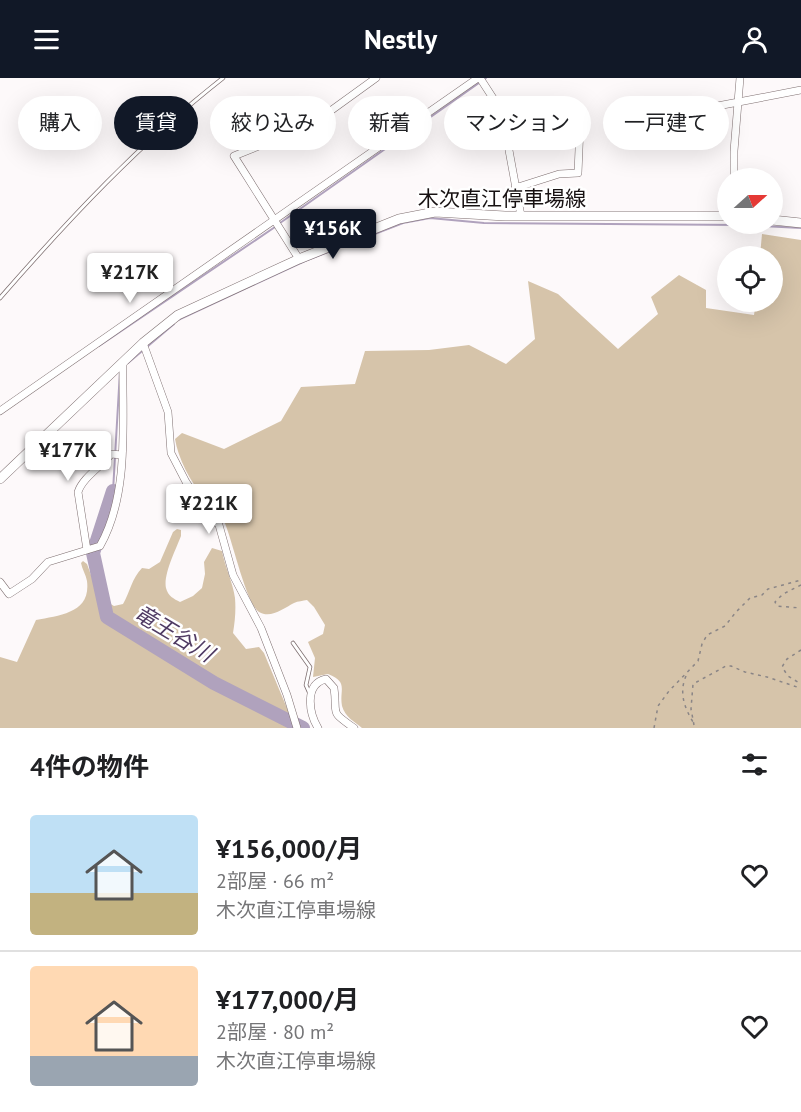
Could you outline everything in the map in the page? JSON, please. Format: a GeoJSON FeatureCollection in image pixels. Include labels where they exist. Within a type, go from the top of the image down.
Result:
{"type":"FeatureCollection","features":[{"type":"Feature","properties":{"kind":"main road","name":"木次直江停車場線"},"geometry":{"type":"LineString","coordinates":[[0,478],[123,362],[178,315],[299,259],[413,215],[435,212],[521,216],[717,216]]}},
{"type":"Feature","properties":{"kind":"main road"},"geometry":{"type":"LineString","coordinates":[[783,221],[801,223]]}},
{"type":"Feature","properties":{"kind":"street"},"geometry":{"type":"LineString","coordinates":[[299,259],[234,156],[311,125],[376,78]]}},
{"type":"Feature","properties":{"kind":"street"},"geometry":{"type":"LineString","coordinates":[[0,411],[479,78],[491,96]]}},
{"type":"Feature","properties":{"kind":"street"},"geometry":{"type":"LineString","coordinates":[[734,168],[740,78]]}},
{"type":"Feature","properties":{"kind":"street"},"geometry":{"type":"LineString","coordinates":[[729,103],[801,90]]}},
{"type":"Feature","properties":{"kind":"street"},"geometry":{"type":"LineString","coordinates":[[508,150],[521,216]]}},
{"type":"Feature","properties":{"kind":"street"},"geometry":{"type":"LineString","coordinates":[[515,188],[559,174],[578,173],[579,150]]}},
{"type":"Feature","properties":{"kind":"street"},"geometry":{"type":"LineString","coordinates":[[143,344],[168,412],[171,453],[206,513],[219,525],[233,575],[261,628],[297,728]]}},
{"type":"Feature","properties":{"kind":"street"},"geometry":{"type":"LineString","coordinates":[[0,582],[9,594],[32,579],[48,562],[100,546],[109,531],[120,496],[123,362]]}},
{"type":"Feature","properties":{"kind":"street"},"geometry":{"type":"LineString","coordinates":[[87,550],[78,492],[80,485],[103,465],[111,454],[122,455]]}},
{"type":"Feature","properties":{"kind":"street"},"geometry":{"type":"LineString","coordinates":[[318,728],[312,716],[311,696],[317,682],[326,679],[334,688],[334,711],[354,728]]}},
{"type":"Feature","properties":{"kind":"lane"},"geometry":{"type":"LineString","coordinates":[[0,298],[69,219],[191,103],[223,78]]}},
{"type":"Feature","properties":{"kind":"lane"},"geometry":{"type":"LineString","coordinates":[[293,643],[309,664],[307,688],[311,696]]}},
{"type":"Feature","properties":{"kind":"path"},"geometry":{"type":"LineString","coordinates":[[654,728],[655,714],[662,700],[698,661],[707,635],[725,626],[750,598],[762,595],[768,589],[801,580]]}},
{"type":"Feature","properties":{"kind":"path"},"geometry":{"type":"LineString","coordinates":[[801,585],[783,594],[775,602],[777,606],[801,608]]}},
{"type":"Feature","properties":{"kind":"path"},"geometry":{"type":"LineString","coordinates":[[801,650],[786,659],[782,667],[788,676],[801,685]]}},
{"type":"Feature","properties":{"kind":"path"},"geometry":{"type":"LineString","coordinates":[[694,725],[691,708],[693,684],[726,666],[797,687],[801,685]]}},
{"type":"Feature","properties":{"kind":"path"},"geometry":{"type":"LineString","coordinates":[[687,674],[682,692],[686,708],[697,728]]}},
{"type":"Feature","properties":{"kind":"shaded area"},"geometry":{"type":"Polygon","coordinates":[[[762,234],[801,240],[801,728],[362,728],[350,719],[342,706],[342,687],[339,680],[328,674],[313,677],[315,658],[308,642],[323,634],[325,625],[314,607],[307,600],[296,602],[277,612],[264,614],[254,606],[244,584],[224,521],[189,477],[175,439],[182,433],[224,449],[281,421],[301,387],[355,384],[365,351],[429,350],[469,345],[506,364],[535,339],[528,281],[558,294],[618,349],[658,314],[651,297],[679,275],[706,290],[706,308],[717,310],[717,312],[754,315],[754,312],[783,312],[783,246],[761,246],[762,234]]]}},
{"type":"Feature","properties":{"kind":"shaded area"},"geometry":{"type":"Polygon","coordinates":[[[177,529],[181,530],[181,536],[166,576],[168,593],[180,602],[193,596],[202,588],[205,574],[204,562],[212,548],[222,551],[235,598],[233,633],[246,649],[259,647],[264,653],[289,713],[290,728],[0,728],[0,657],[17,662],[36,620],[64,614],[79,606],[87,592],[87,581],[81,563],[83,561],[87,564],[99,597],[114,606],[123,604],[139,572],[142,568],[149,569],[160,562],[173,532],[177,529]]]}},
{"type":"Feature","properties":{"kind":"waterway"},"geometry":{"type":"LineString","coordinates":[[280,223],[486,78]]}},
{"type":"Feature","properties":{"kind":"waterway"},"geometry":{"type":"LineString","coordinates":[[178,320],[305,261],[403,223],[430,218],[484,223],[743,225],[801,228]]}},
{"type":"Feature","properties":{"kind":"waterway"},"geometry":{"type":"LineString","coordinates":[[99,346],[275,227]]}},
{"type":"Feature","properties":{"kind":"waterway"},"geometry":{"type":"LineString","coordinates":[[128,363],[174,324]]}},
{"type":"Feature","properties":{"kind":"waterway"},"geometry":{"type":"LineString","coordinates":[[113,491],[120,371]]}},
{"type":"Feature","properties":{"kind":"waterway","name":"竜王谷川"},"geometry":{"type":"LineString","coordinates":[[113,491],[93,553],[107,617],[214,683],[303,728]]}}]}
